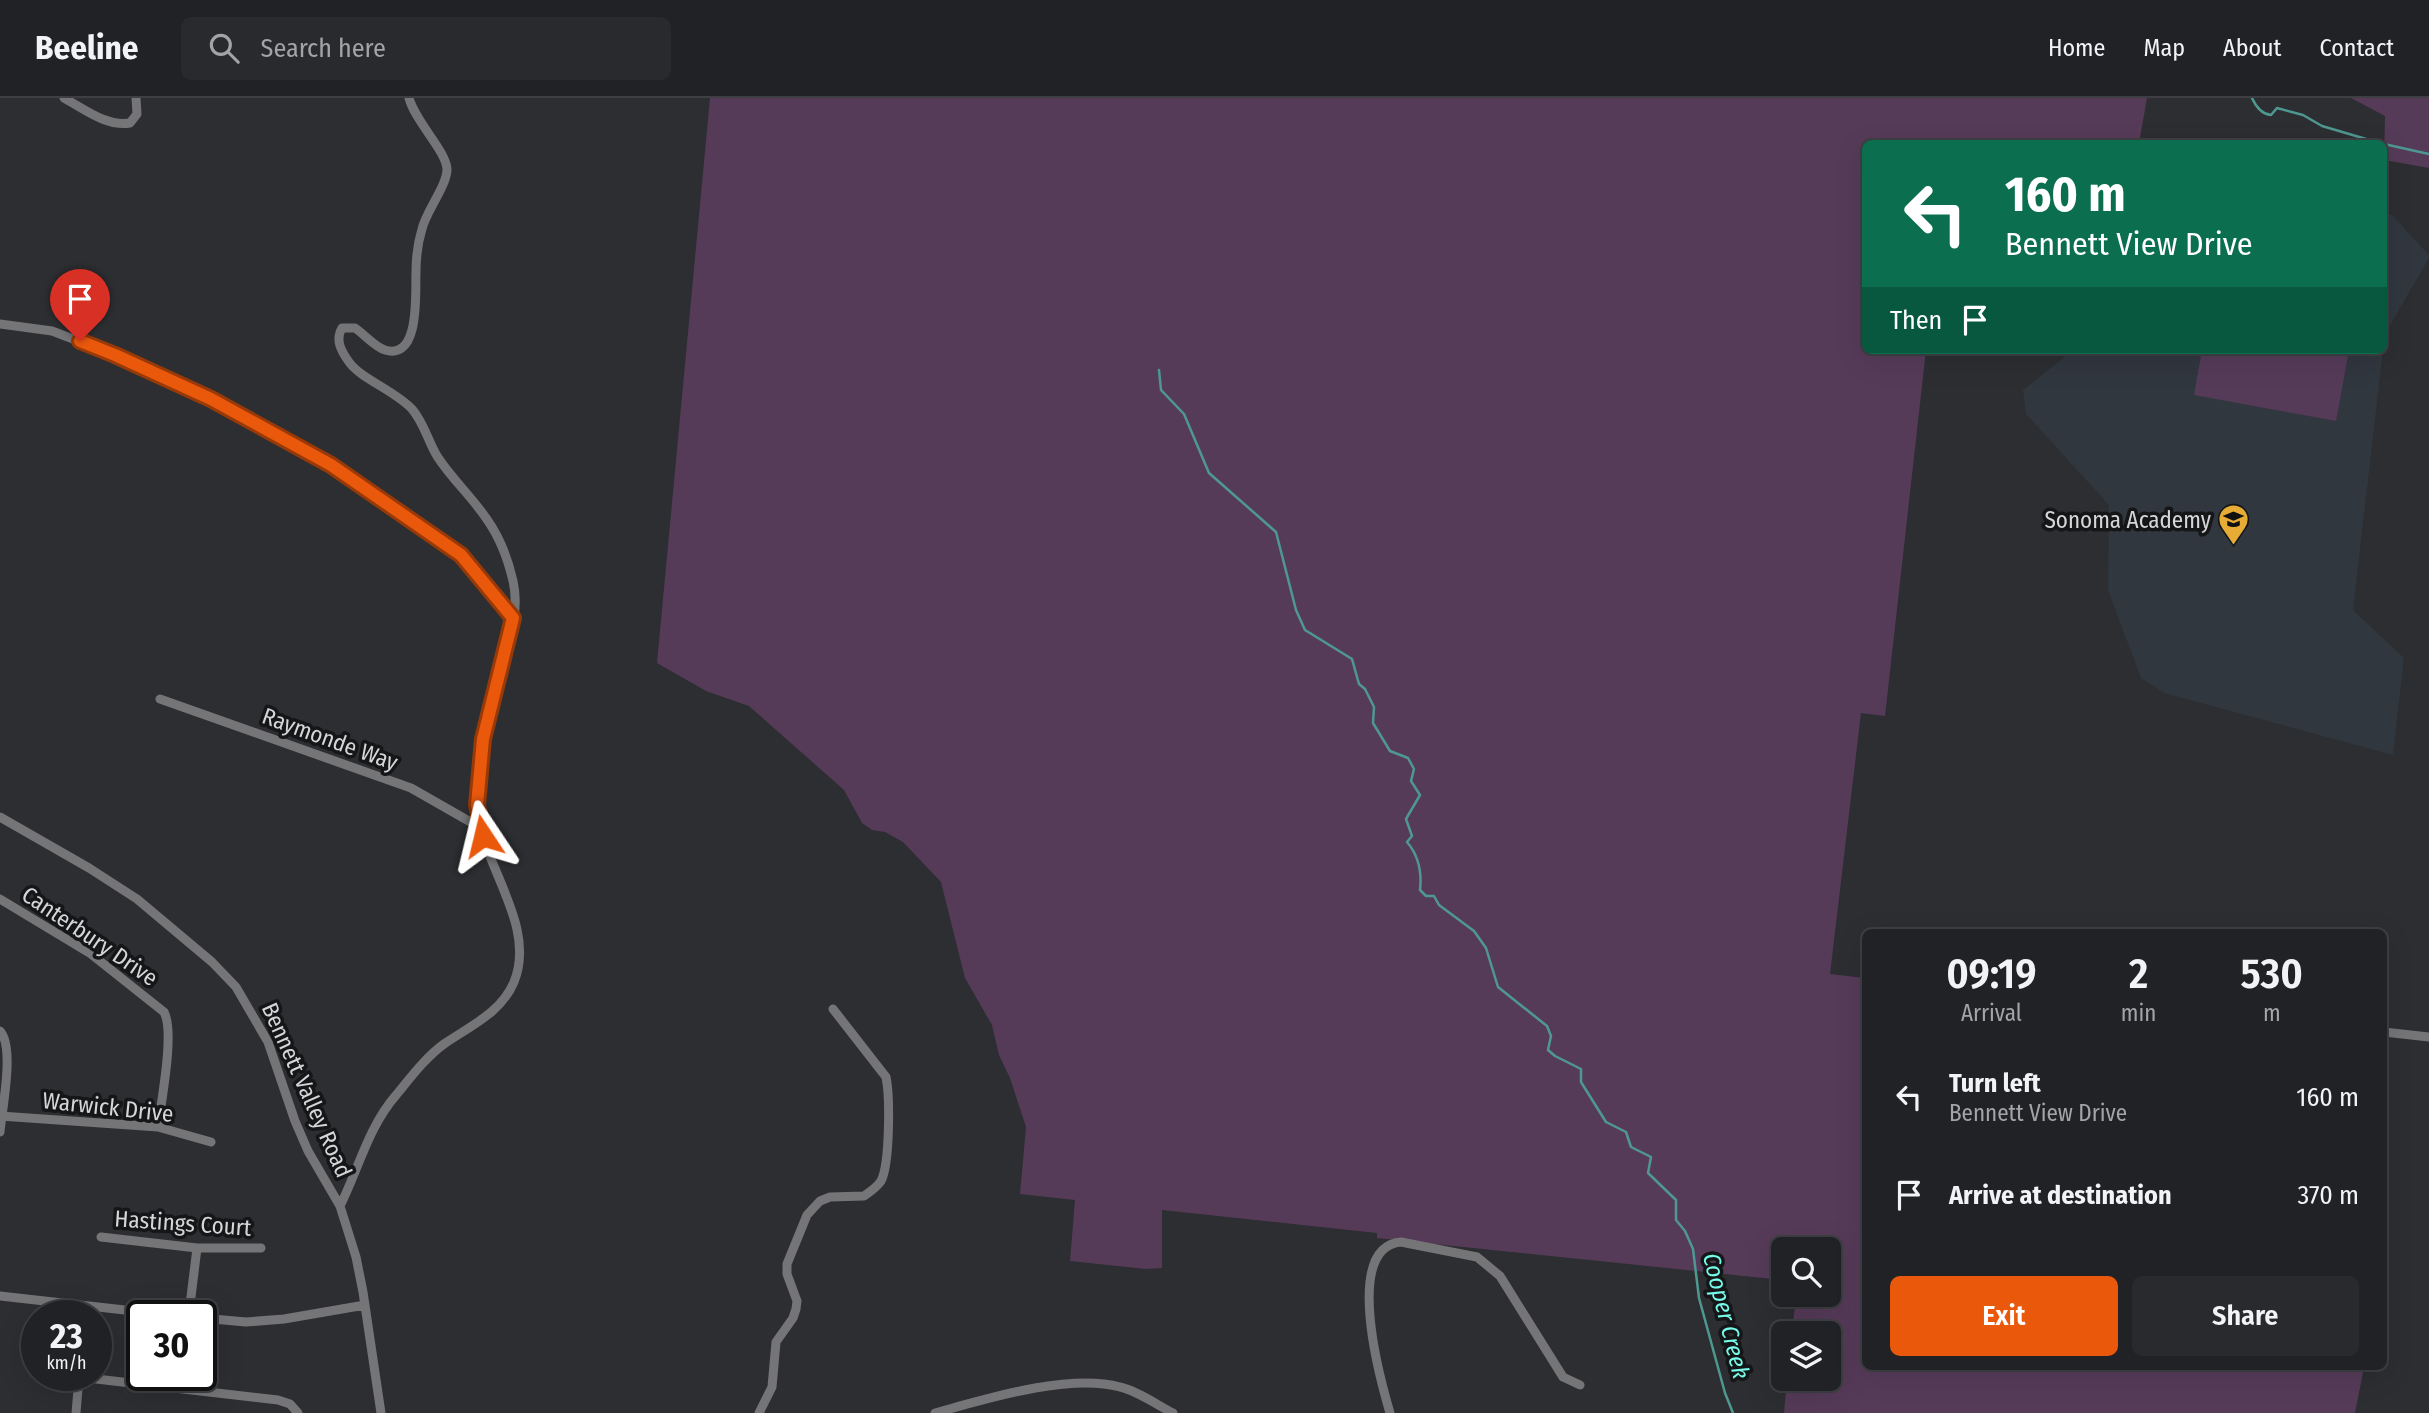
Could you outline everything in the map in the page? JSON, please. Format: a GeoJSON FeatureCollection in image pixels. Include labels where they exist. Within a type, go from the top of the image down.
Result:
{"type":"FeatureCollection","features":[{"type":"Feature","properties":{"kind":"street"},"geometry":{"type":"LineString","coordinates":[[64,98],[120,125],[130,123],[136,114],[136,98]]}},
{"type":"Feature","properties":{"kind":"street"},"geometry":{"type":"LineString","coordinates":[[340,1206],[362,1151],[378,1119],[394,1096],[444,1045],[492,1012],[514,981],[519,960],[515,922],[481,828],[477,805],[483,739],[516,606],[513,583],[502,547],[487,519],[437,456],[413,411],[396,395],[359,373],[349,362],[338,342],[342,328],[349,327],[355,328],[382,350],[397,351],[407,344],[412,334],[416,268],[422,227],[447,172],[446,161],[420,122],[409,98]]}},
{"type":"Feature","properties":{"kind":"street"},"geometry":{"type":"LineString","coordinates":[[0,324],[52,331],[115,355],[211,399],[304,449],[461,555],[513,618]]}},
{"type":"Feature","properties":{"kind":"street","name":"Raymonde Way"},"geometry":{"type":"LineString","coordinates":[[160,699],[411,788],[481,828]]}},
{"type":"Feature","properties":{"kind":"street","name":"Bennett Valley Road"},"geometry":{"type":"LineString","coordinates":[[0,817],[89,867],[136,899],[195,947],[236,987],[268,1042],[308,1151],[340,1206],[356,1256],[382,1413]]}},
{"type":"Feature","properties":{"kind":"street","name":"Canterbury Drive"},"geometry":{"type":"LineString","coordinates":[[0,899],[91,954],[164,1012],[168,1024],[158,1127]]}},
{"type":"Feature","properties":{"kind":"street"},"geometry":{"type":"LineString","coordinates":[[759,1413],[768,1400],[772,1387],[776,1342],[796,1309],[797,1301],[787,1274],[787,1264],[790,1251],[807,1215],[820,1201],[830,1197],[864,1196],[882,1179],[886,1160],[889,1089],[886,1077],[833,1009]]}},
{"type":"Feature","properties":{"kind":"street"},"geometry":{"type":"LineString","coordinates":[[0,1031],[4,1035],[7,1051],[0,1132]]}},
{"type":"Feature","properties":{"kind":"street"},"geometry":{"type":"LineString","coordinates":[[2387,1032],[2429,1038]]}},
{"type":"Feature","properties":{"kind":"street","name":"Warwick Drive"},"geometry":{"type":"LineString","coordinates":[[1,1116],[158,1127],[211,1142]]}},
{"type":"Feature","properties":{"kind":"street","name":"Hastings Court"},"geometry":{"type":"LineString","coordinates":[[101,1237],[197,1248],[261,1248]]}},
{"type":"Feature","properties":{"kind":"street"},"geometry":{"type":"LineString","coordinates":[[1390,1413],[1380,1380],[1369,1310],[1372,1274],[1377,1255],[1383,1247],[1393,1243],[1477,1257],[1500,1276],[1563,1377],[1580,1385]]}},
{"type":"Feature","properties":{"kind":"street"},"geometry":{"type":"LineString","coordinates":[[190,1300],[197,1248]]}},
{"type":"Feature","properties":{"kind":"street"},"geometry":{"type":"LineString","coordinates":[[0,1296],[126,1310]]}},
{"type":"Feature","properties":{"kind":"street"},"geometry":{"type":"LineString","coordinates":[[217,1319],[246,1322],[365,1306]]}},
{"type":"Feature","properties":{"kind":"street"},"geometry":{"type":"LineString","coordinates":[[76,1413],[79,1377],[126,1382]]}},
{"type":"Feature","properties":{"kind":"street"},"geometry":{"type":"LineString","coordinates":[[935,1413],[1043,1387],[1100,1384],[1122,1387],[1173,1413]]}},
{"type":"Feature","properties":{"kind":"street"},"geometry":{"type":"LineString","coordinates":[[211,1391],[278,1400],[290,1404],[298,1413]]}},
{"type":"Feature","properties":{"kind":"shaded area"},"geometry":{"type":"Polygon","coordinates":[[[710,98],[2147,98],[2140,140],[1862,140],[1862,354],[1926,354],[1885,716],[1861,713],[1830,974],[1862,978],[1862,1370],[2363,1370],[2355,1413],[1784,1413],[1786,1391],[1841,1391],[1841,1321],[1793,1321],[1795,1307],[1841,1307],[1841,1237],[1771,1237],[1771,1279],[1377,1238],[1377,1233],[1162,1210],[1162,1268],[1146,1269],[1070,1261],[1075,1200],[1020,1194],[1026,1127],[1010,1078],[999,1055],[992,1025],[965,978],[941,882],[903,842],[885,832],[872,830],[862,823],[844,790],[749,706],[706,691],[657,663],[710,98]]]}},
{"type":"Feature","properties":{"kind":"shaded area"},"geometry":{"type":"Polygon","coordinates":[[[2351,98],[2429,98],[2429,168],[2387,161],[2385,116],[2351,98]]]}},
{"type":"Feature","properties":{"kind":"shaded area"},"geometry":{"type":"Polygon","coordinates":[[[2387,214],[2392,215],[2429,258],[2387,331],[2387,214]]]}},
{"type":"Feature","properties":{"kind":"shaded area","name":"Sonoma Academy"},"geometry":{"type":"Polygon","coordinates":[[[2068,354],[2383,354],[2353,610],[2404,658],[2393,755],[2164,693],[2141,678],[2108,590],[2109,505],[2026,414],[2023,390],[2068,354]]]}},
{"type":"Feature","properties":{"kind":"shaded area"},"geometry":{"type":"Polygon","coordinates":[[[2201,354],[2348,354],[2336,421],[2194,395],[2201,354]]]}},
{"type":"Feature","properties":{"kind":"waterway"},"geometry":{"type":"LineString","coordinates":[[2252,98],[2264,113],[2271,115],[2277,108],[2303,115],[2322,126],[2369,140]]}},
{"type":"Feature","properties":{"kind":"waterway"},"geometry":{"type":"LineString","coordinates":[[2387,145],[2429,154]]}},
{"type":"Feature","properties":{"kind":"waterway","name":"Cooper Creek"},"geometry":{"type":"LineString","coordinates":[[1159,370],[1161,390],[1184,414],[1209,473],[1276,532],[1296,610],[1305,630],[1352,659],[1359,684],[1365,689],[1374,707],[1373,723],[1390,751],[1408,758],[1414,769],[1411,781],[1420,795],[1406,819],[1412,836],[1407,842],[1419,864],[1420,890],[1426,896],[1434,896],[1439,905],[1474,931],[1486,948],[1498,987],[1547,1026],[1551,1036],[1548,1050],[1581,1069],[1581,1082],[1606,1122],[1626,1132],[1631,1147],[1651,1157],[1648,1173],[1676,1200],[1676,1220],[1685,1231],[1693,1249],[1699,1298],[1733,1413]]}},
{"type":"Feature","properties":{"kind":"place","name":"Sonoma Academy"},"geometry":{"type":"Point","coordinates":[2234,547]}},
{"type":"Feature","properties":{"kind":"route"},"geometry":{"type":"LineString","coordinates":[[80,341],[211,399],[331,465],[461,555],[513,618],[483,739],[477,805],[483,836]]}}]}
